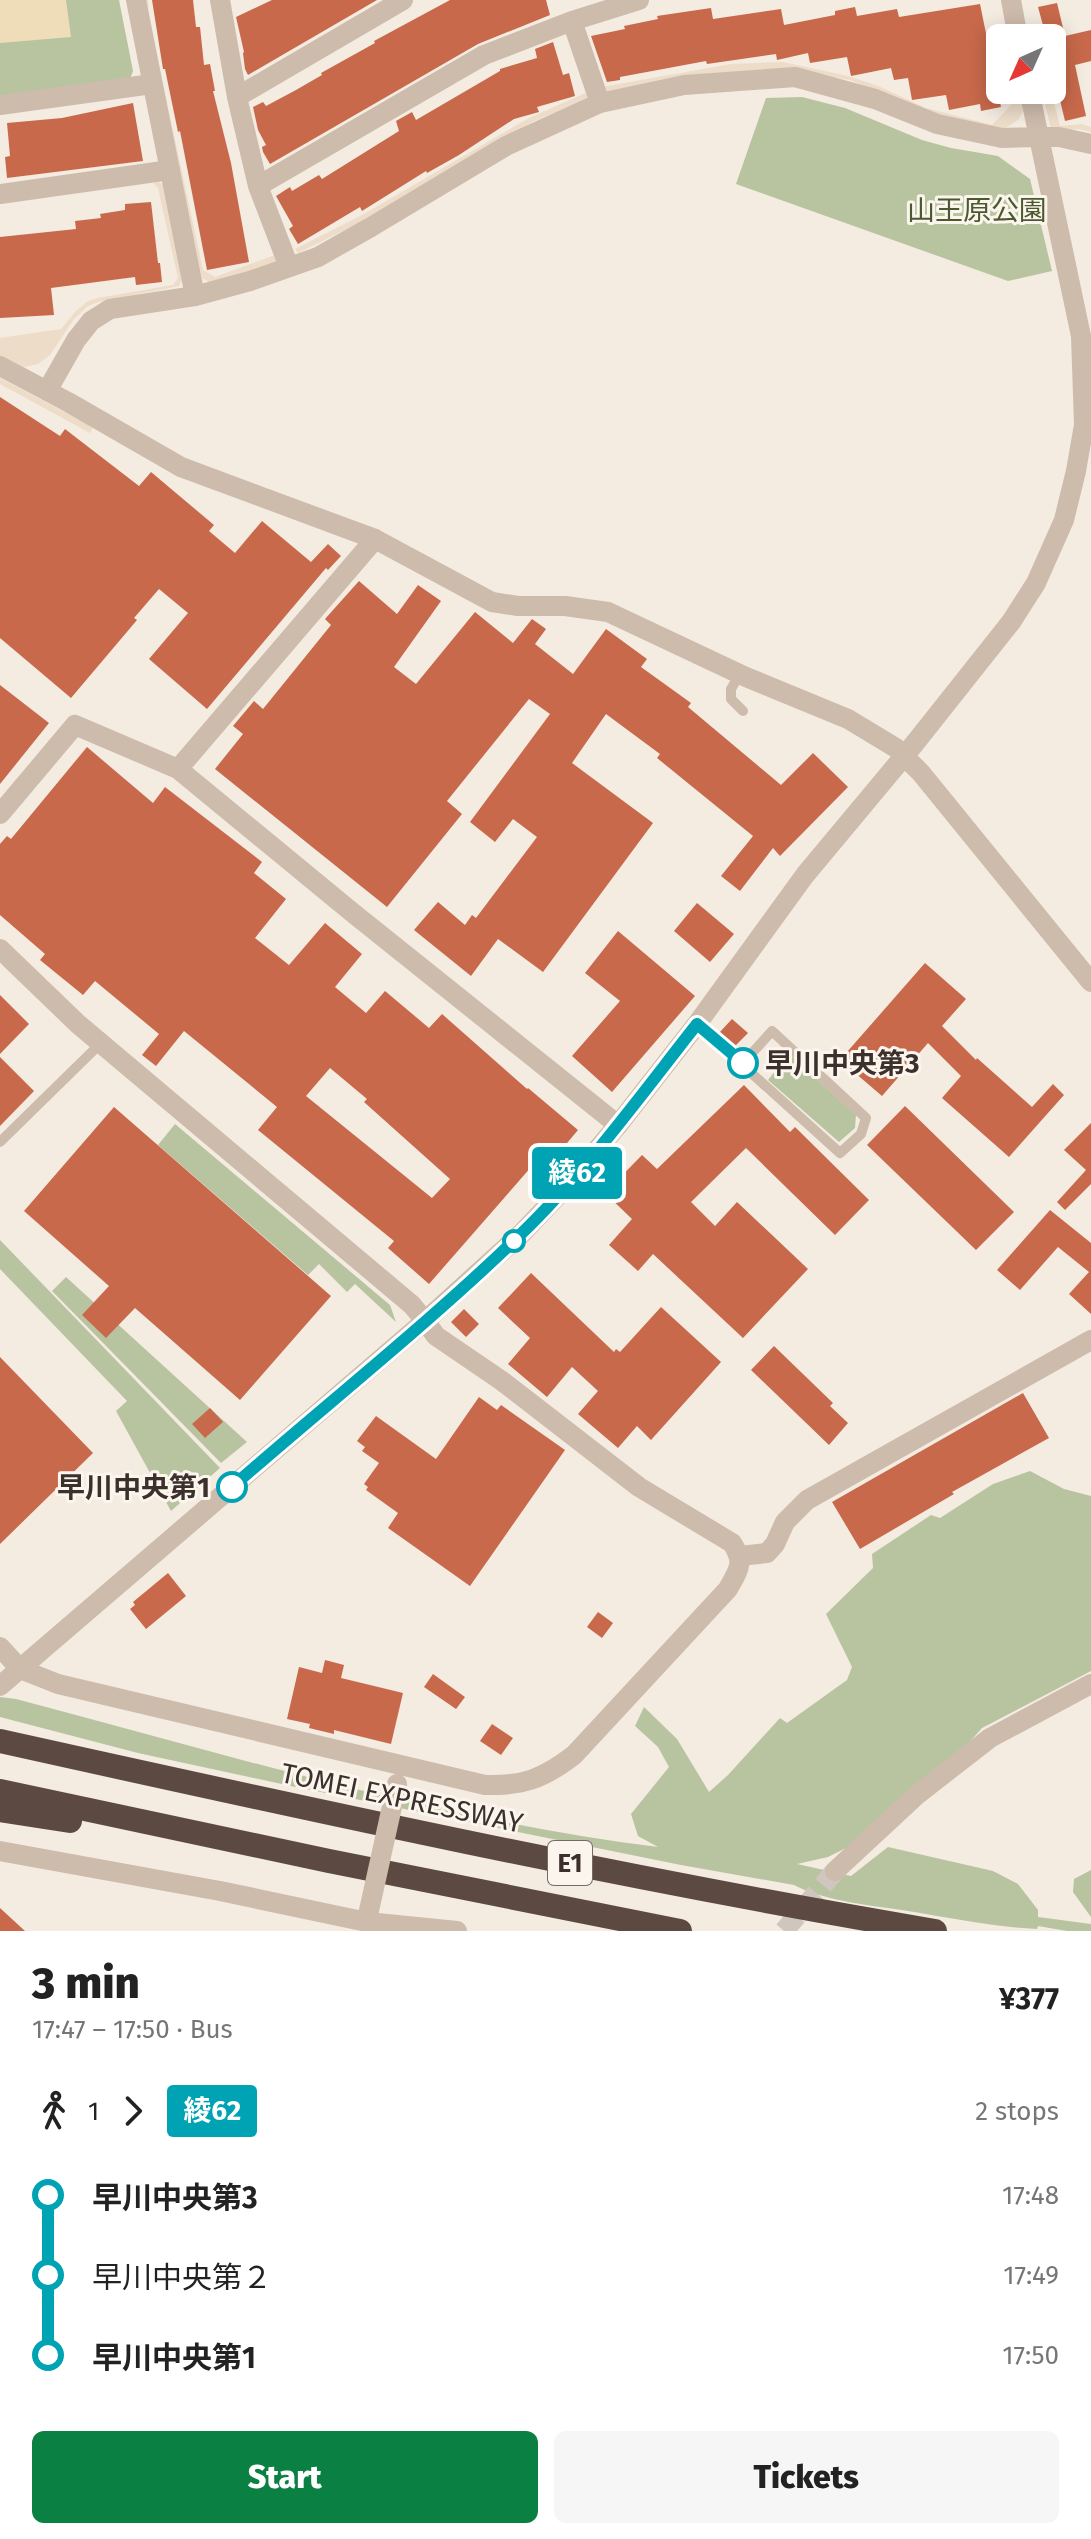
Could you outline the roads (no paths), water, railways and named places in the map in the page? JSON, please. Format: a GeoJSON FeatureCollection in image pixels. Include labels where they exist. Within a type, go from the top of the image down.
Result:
{"type":"FeatureCollection","features":[{"type":"Feature","properties":{"kind":"highway"},"geometry":{"type":"LineString","coordinates":[[0,1731],[221,1782],[328,1813]]}},
{"type":"Feature","properties":{"kind":"highway","name":"TOMEI EXPRESSWAY"},"geometry":{"type":"LineString","coordinates":[[0,1741],[328,1813],[797,1908],[935,1931]]}},
{"type":"Feature","properties":{"kind":"highway","name":"E1"},"geometry":{"type":"LineString","coordinates":[[0,1791],[680,1931]]}},
{"type":"Feature","properties":{"kind":"highway"},"geometry":{"type":"LineString","coordinates":[[0,1810],[329,1861]]}},
{"type":"Feature","properties":{"kind":"street"},"geometry":{"type":"LineString","coordinates":[[136,0],[195,296]]}},
{"type":"Feature","properties":{"kind":"street"},"geometry":{"type":"LineString","coordinates":[[237,97],[403,0]]}},
{"type":"Feature","properties":{"kind":"street"},"geometry":{"type":"LineString","coordinates":[[258,186],[484,55],[572,21],[639,0]]}},
{"type":"Feature","properties":{"kind":"street"},"geometry":{"type":"LineString","coordinates":[[1011,0],[1015,24]]}},
{"type":"Feature","properties":{"kind":"street"},"geometry":{"type":"LineString","coordinates":[[224,2],[237,97],[258,186],[289,267]]}},
{"type":"Feature","properties":{"kind":"street"},"geometry":{"type":"LineString","coordinates":[[572,21],[600,103]]}},
{"type":"Feature","properties":{"kind":"street"},"geometry":{"type":"LineString","coordinates":[[47,391],[76,340],[91,321],[110,309],[195,296],[318,257],[506,146],[600,103],[684,85],[795,77],[875,99],[937,124],[1002,138],[1059,137],[1091,144]]}},
{"type":"Feature","properties":{"kind":"street"},"geometry":{"type":"LineString","coordinates":[[0,105],[152,84]]}},
{"type":"Feature","properties":{"kind":"street"},"geometry":{"type":"LineString","coordinates":[[0,1686],[425,1321],[522,1233],[562,1191],[697,1024],[805,875],[1011,622],[1036,583],[1064,520],[1084,425],[1081,336],[1032,104]]}},
{"type":"Feature","properties":{"kind":"street"},"geometry":{"type":"LineString","coordinates":[[0,194],[170,170]]}},
{"type":"Feature","properties":{"kind":"street"},"geometry":{"type":"LineString","coordinates":[[0,366],[181,467],[375,539],[492,602],[608,612],[740,674],[848,719],[885,741],[921,773],[1091,982]]}},
{"type":"Feature","properties":{"kind":"street"},"geometry":{"type":"LineString","coordinates":[[178,769],[375,539]]}},
{"type":"Feature","properties":{"kind":"street"},"geometry":{"type":"LineString","coordinates":[[0,814],[75,725],[178,769],[618,1125]]}},
{"type":"Feature","properties":{"kind":"street"},"geometry":{"type":"LineString","coordinates":[[0,949],[101,1043],[412,1305],[436,1336],[502,1381],[639,1487],[732,1543],[740,1556],[738,1571],[728,1589],[574,1755],[537,1779],[512,1785],[398,1775],[58,1684],[20,1669],[0,1647]]}},
{"type":"Feature","properties":{"kind":"street"},"geometry":{"type":"LineString","coordinates":[[740,1556],[767,1553],[785,1522],[807,1500],[1091,1340]]}},
{"type":"Feature","properties":{"kind":"street"},"geometry":{"type":"LineString","coordinates":[[835,1871],[918,1794],[990,1738],[1091,1684]]}},
{"type":"Feature","properties":{"kind":"street"},"geometry":{"type":"LineString","coordinates":[[368,1919],[398,1775]]}},
{"type":"Feature","properties":{"kind":"street"},"geometry":{"type":"LineString","coordinates":[[0,1851],[368,1919],[395,1928],[457,1931]]}},
{"type":"Feature","properties":{"kind":"lane"},"geometry":{"type":"LineString","coordinates":[[740,674],[731,689],[731,699],[743,711]]}},
{"type":"Feature","properties":{"kind":"lane"},"geometry":{"type":"LineString","coordinates":[[697,1024],[840,1153],[861,1134],[866,1118],[772,1031],[743,1063]]}},
{"type":"Feature","properties":{"kind":"lane"},"geometry":{"type":"LineString","coordinates":[[0,1142],[101,1043]]}},
{"type":"Feature","properties":{"kind":"tunnel"},"geometry":{"type":"LineString","coordinates":[[784,1931],[835,1871]]}},
{"type":"Feature","properties":{"kind":"place","name":"早川中央第3"},"geometry":{"type":"Point","coordinates":[743,1063]}},
{"type":"Feature","properties":{"kind":"place","name":"早川中央第1"},"geometry":{"type":"Point","coordinates":[232,1487]}},
{"type":"Feature","properties":{"kind":"park label","name":"山王原公園"},"geometry":{"type":"Point","coordinates":[977,210]}}]}
